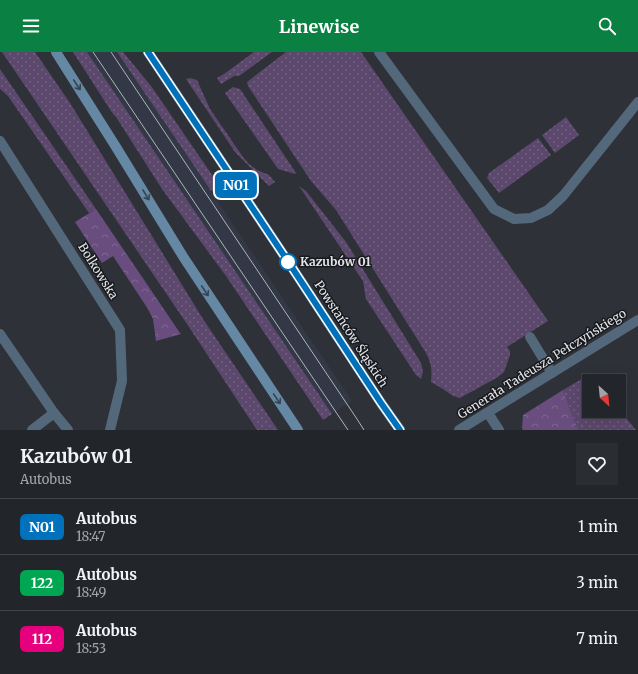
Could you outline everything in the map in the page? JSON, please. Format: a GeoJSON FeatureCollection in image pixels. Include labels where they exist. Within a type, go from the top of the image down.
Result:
{"type":"FeatureCollection","features":[{"type":"Feature","properties":{"kind":"main road"},"geometry":{"type":"LineString","coordinates":[[56,52],[116,146],[184,258],[298,430]]}},
{"type":"Feature","properties":{"kind":"main road","name":"Powstańców Śląskich"},"geometry":{"type":"LineString","coordinates":[[148,52],[400,430]]}},
{"type":"Feature","properties":{"kind":"street"},"geometry":{"type":"LineString","coordinates":[[379,52],[494,209],[514,219],[531,218],[548,210],[564,196],[638,102]]}},
{"type":"Feature","properties":{"kind":"street","name":"Bolkowska"},"geometry":{"type":"LineString","coordinates":[[0,141],[120,330],[122,381],[110,430]]}},
{"type":"Feature","properties":{"kind":"street","name":"Generała Tadeusza Pełczyńskiego"},"geometry":{"type":"LineString","coordinates":[[459,430],[638,320]]}},
{"type":"Feature","properties":{"kind":"street"},"geometry":{"type":"LineString","coordinates":[[0,334],[54,414],[68,430]]}},
{"type":"Feature","properties":{"kind":"street"},"geometry":{"type":"LineString","coordinates":[[530,337],[552,373]]}},
{"type":"Feature","properties":{"kind":"street"},"geometry":{"type":"LineString","coordinates":[[488,412],[499,430]]}},
{"type":"Feature","properties":{"kind":"street"},"geometry":{"type":"LineString","coordinates":[[32,430],[54,414]]}},
{"type":"Feature","properties":{"kind":"shaded area"},"geometry":{"type":"Polygon","coordinates":[[[2,52],[35,52],[70,103],[203,319],[278,430],[257,430],[189,327],[2,52]]]}},
{"type":"Feature","properties":{"kind":"shaded area"},"geometry":{"type":"Polygon","coordinates":[[[73,52],[87,52],[332,414],[323,420],[226,276],[162,189],[73,52]]]}},
{"type":"Feature","properties":{"kind":"shaded area"},"geometry":{"type":"Polygon","coordinates":[[[87,52],[117,52],[352,401],[332,414],[87,52]]]}},
{"type":"Feature","properties":{"kind":"shaded area"},"geometry":{"type":"Polygon","coordinates":[[[117,52],[123,52],[151,86],[219,185],[211,191],[117,52]]]}},
{"type":"Feature","properties":{"kind":"shaded area"},"geometry":{"type":"Polygon","coordinates":[[[254,52],[272,52],[239,76],[234,76],[221,84],[217,78],[254,52]]]}},
{"type":"Feature","properties":{"kind":"shaded area"},"geometry":{"type":"Polygon","coordinates":[[[286,52],[361,52],[548,321],[507,347],[510,351],[510,355],[504,372],[498,377],[460,398],[453,396],[431,382],[431,368],[426,353],[336,210],[311,181],[248,86],[247,82],[286,52]]]}},
{"type":"Feature","properties":{"kind":"shaded area"},"geometry":{"type":"Polygon","coordinates":[[[0,69],[96,209],[89,213],[8,96],[0,89],[0,69]]]}},
{"type":"Feature","properties":{"kind":"shaded area"},"geometry":{"type":"Polygon","coordinates":[[[190,78],[197,80],[210,109],[243,157],[257,170],[269,175],[275,182],[269,186],[235,152],[186,79],[190,78]]]}},
{"type":"Feature","properties":{"kind":"shaded area"},"geometry":{"type":"Polygon","coordinates":[[[233,87],[240,89],[296,173],[295,174],[278,169],[225,93],[233,87]]]}},
{"type":"Feature","properties":{"kind":"shaded area"},"geometry":{"type":"Polygon","coordinates":[[[566,117],[579,135],[555,153],[542,135],[566,117]]]}},
{"type":"Feature","properties":{"kind":"shaded area"},"geometry":{"type":"Polygon","coordinates":[[[538,138],[551,155],[499,193],[487,178],[489,173],[538,138]]]}},
{"type":"Feature","properties":{"kind":"shaded area"},"geometry":{"type":"Polygon","coordinates":[[[299,186],[306,191],[346,242],[421,363],[423,372],[421,379],[416,375],[366,299],[363,281],[299,186]]]}},
{"type":"Feature","properties":{"kind":"shaded area"},"geometry":{"type":"Polygon","coordinates":[[[582,379],[582,418],[626,418],[636,430],[579,430],[563,390],[582,379]]]}},
{"type":"Feature","properties":{"kind":"green space"},"geometry":{"type":"Polygon","coordinates":[[[96,209],[181,334],[156,341],[153,319],[148,309],[113,256],[102,263],[75,222],[96,209]]]}},
{"type":"Feature","properties":{"kind":"green space"},"geometry":{"type":"Polygon","coordinates":[[[563,390],[579,430],[523,430],[523,415],[563,390]]]}},
{"type":"Feature","properties":{"kind":"tram line"},"geometry":{"type":"LineString","coordinates":[[93,52],[348,430]]}},
{"type":"Feature","properties":{"kind":"tram line"},"geometry":{"type":"LineString","coordinates":[[111,52],[364,430]]}},
{"type":"Feature","properties":{"kind":"bus line","name":"N01"},"geometry":{"type":"LineString","coordinates":[[148,52],[400,430]]}},
{"type":"Feature","properties":{"kind":"place","name":"Kazubów 01"},"geometry":{"type":"Point","coordinates":[288,262]}}]}
